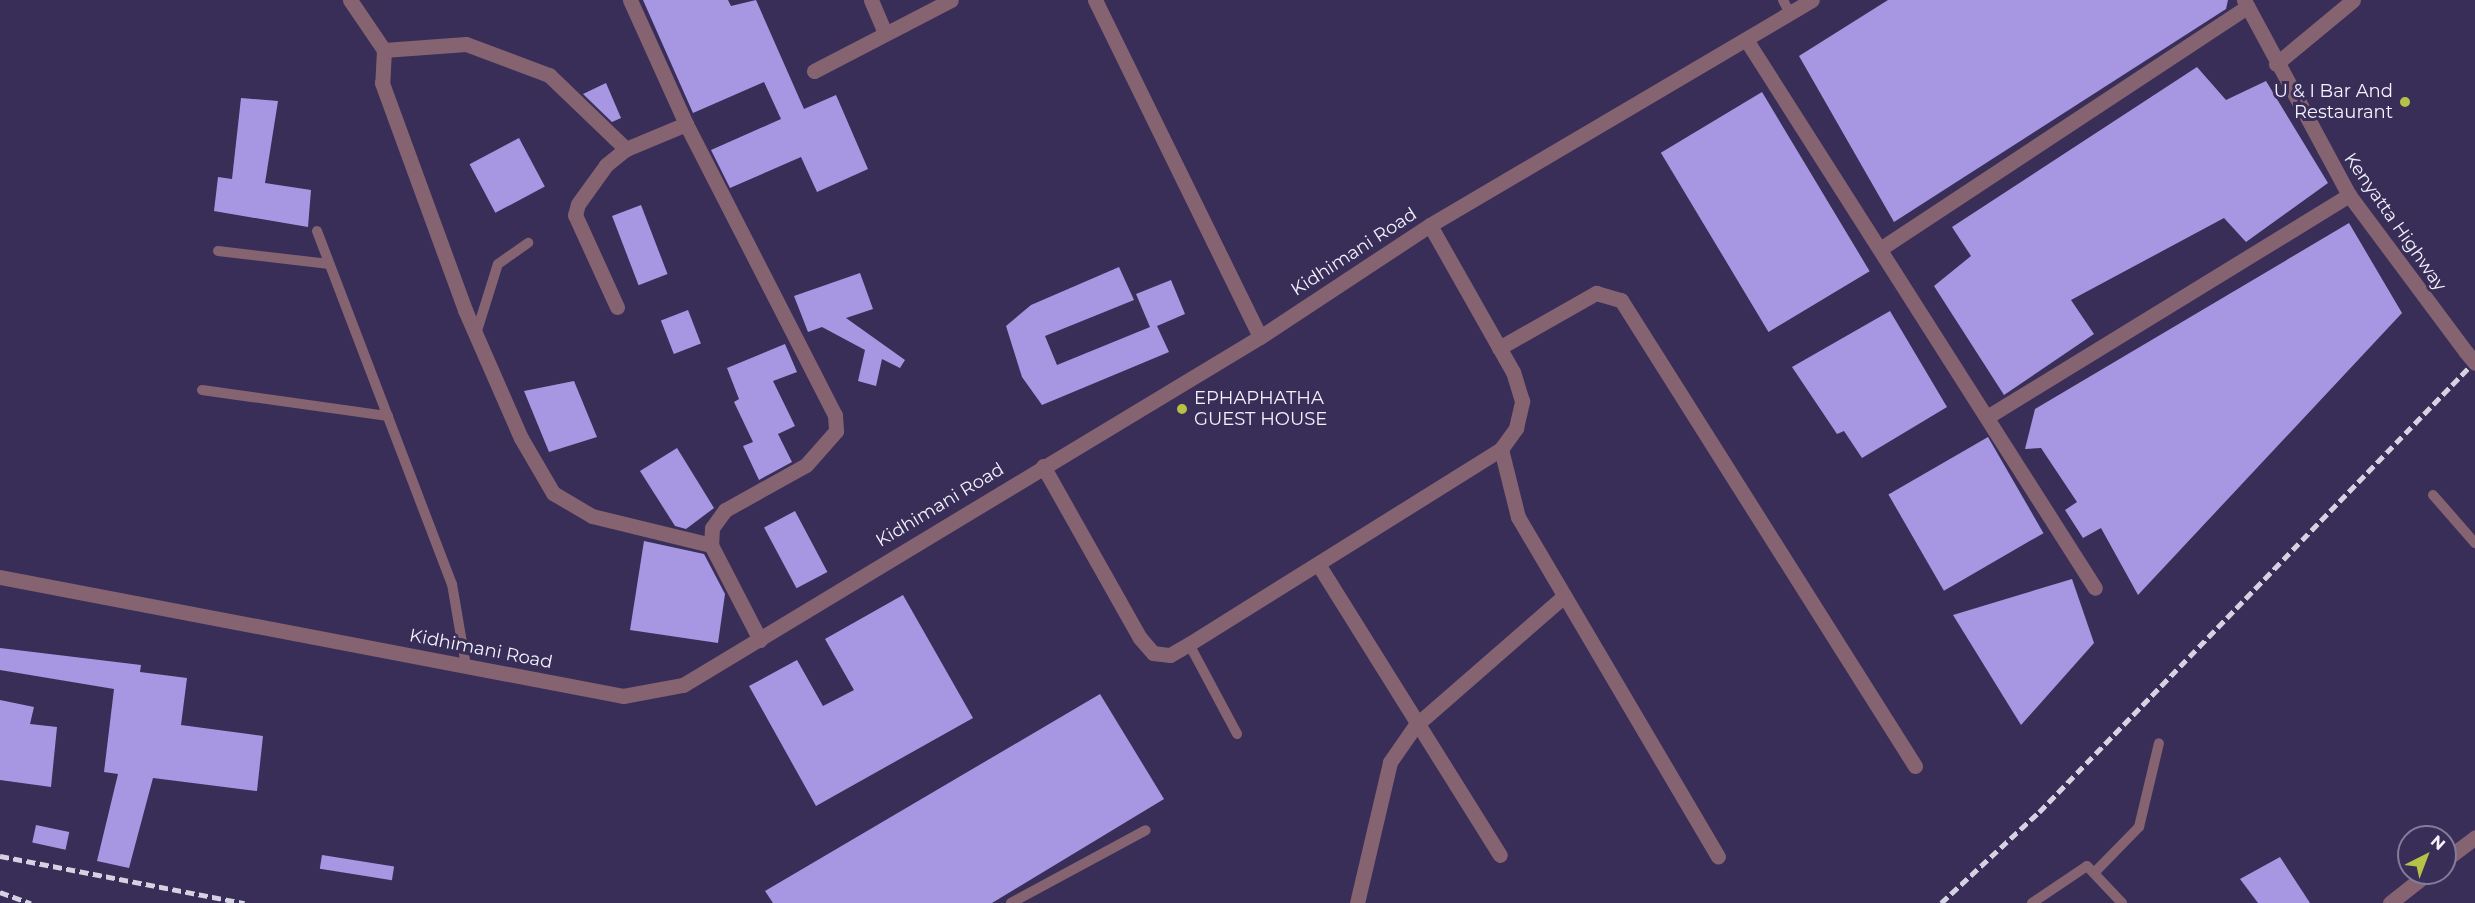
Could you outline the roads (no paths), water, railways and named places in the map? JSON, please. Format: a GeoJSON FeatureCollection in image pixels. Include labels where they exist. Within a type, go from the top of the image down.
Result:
{"type":"FeatureCollection","features":[{"type":"Feature","properties":{"kind":"street"},"geometry":{"type":"LineString","coordinates":[[350,0],[384,50],[382,83],[476,334],[521,438],[553,493],[592,516],[711,545]]}},
{"type":"Feature","properties":{"kind":"street"},"geometry":{"type":"LineString","coordinates":[[630,0],[686,124],[837,423],[823,450],[806,465],[726,510],[711,528],[711,545],[760,640]]}},
{"type":"Feature","properties":{"kind":"street"},"geometry":{"type":"LineString","coordinates":[[871,0],[884,30]]}},
{"type":"Feature","properties":{"kind":"street"},"geometry":{"type":"LineString","coordinates":[[814,71],[884,30],[951,0]]}},
{"type":"Feature","properties":{"kind":"street"},"geometry":{"type":"LineString","coordinates":[[1095,0],[1260,337]]}},
{"type":"Feature","properties":{"kind":"street","name":"Kidhimani Road"},"geometry":{"type":"LineString","coordinates":[[0,577],[623,696],[683,685],[1260,337],[1430,225],[1747,41],[1786,7],[1812,0]]}},
{"type":"Feature","properties":{"kind":"street"},"geometry":{"type":"LineString","coordinates":[[2276,64],[2353,0]]}},
{"type":"Feature","properties":{"kind":"street"},"geometry":{"type":"LineString","coordinates":[[1880,249],[2246,4]]}},
{"type":"Feature","properties":{"kind":"street","name":"Kenyatta Highway"},"geometry":{"type":"LineString","coordinates":[[2246,4],[2276,64],[2349,195],[2470,358]]}},
{"type":"Feature","properties":{"kind":"street"},"geometry":{"type":"LineString","coordinates":[[1747,41],[2095,588]]}},
{"type":"Feature","properties":{"kind":"street"},"geometry":{"type":"LineString","coordinates":[[384,50],[466,44],[549,75],[626,149]]}},
{"type":"Feature","properties":{"kind":"street"},"geometry":{"type":"LineString","coordinates":[[616,307],[575,215],[585,189],[626,149],[686,124]]}},
{"type":"Feature","properties":{"kind":"street"},"geometry":{"type":"LineString","coordinates":[[1987,417],[2349,195]]}},
{"type":"Feature","properties":{"kind":"street"},"geometry":{"type":"LineString","coordinates":[[1043,466],[1140,638],[1153,653],[1170,655],[1318,564],[1501,448],[1516,428],[1522,401],[1499,348],[1430,225]]}},
{"type":"Feature","properties":{"kind":"street"},"geometry":{"type":"LineString","coordinates":[[1499,348],[1596,293],[1621,300],[1915,766]]}},
{"type":"Feature","properties":{"kind":"street"},"geometry":{"type":"LineString","coordinates":[[1501,448],[1518,517],[1718,857]]}},
{"type":"Feature","properties":{"kind":"street"},"geometry":{"type":"LineString","coordinates":[[1318,564],[1415,726],[1500,855]]}},
{"type":"Feature","properties":{"kind":"street"},"geometry":{"type":"LineString","coordinates":[[1357,903],[1390,762],[1415,726],[1564,596]]}},
{"type":"Feature","properties":{"kind":"street"},"geometry":{"type":"LineString","coordinates":[[2457,851],[2475,837]]}},
{"type":"Feature","properties":{"kind":"street"},"geometry":{"type":"LineString","coordinates":[[2390,903],[2413,885]]}},
{"type":"Feature","properties":{"kind":"lane"},"geometry":{"type":"LineString","coordinates":[[317,231],[452,584],[466,666]]}},
{"type":"Feature","properties":{"kind":"lane"},"geometry":{"type":"LineString","coordinates":[[476,334],[491,298],[498,264],[528,243]]}},
{"type":"Feature","properties":{"kind":"lane"},"geometry":{"type":"LineString","coordinates":[[218,251],[329,264]]}},
{"type":"Feature","properties":{"kind":"lane"},"geometry":{"type":"LineString","coordinates":[[202,390],[388,416]]}},
{"type":"Feature","properties":{"kind":"lane"},"geometry":{"type":"LineString","coordinates":[[2433,495],[2475,543]]}},
{"type":"Feature","properties":{"kind":"lane"},"geometry":{"type":"LineString","coordinates":[[1189,644],[1237,734]]}},
{"type":"Feature","properties":{"kind":"lane"},"geometry":{"type":"LineString","coordinates":[[2096,871],[2139,827],[2159,743]]}},
{"type":"Feature","properties":{"kind":"lane"},"geometry":{"type":"LineString","coordinates":[[1011,903],[1146,830]]}},
{"type":"Feature","properties":{"kind":"lane"},"geometry":{"type":"LineString","coordinates":[[2032,903],[2080,867],[2096,871],[2122,903]]}},
{"type":"Feature","properties":{"kind":"railway"},"geometry":{"type":"LineString","coordinates":[[1941,903],[2039,812],[2475,361]]}},
{"type":"Feature","properties":{"kind":"railway"},"geometry":{"type":"LineString","coordinates":[[0,856],[245,903]]}},
{"type":"Feature","properties":{"kind":"railway"},"geometry":{"type":"LineString","coordinates":[[0,892],[31,903]]}},
{"type":"Feature","properties":{"kind":"place","name":"U & I Bar And Restaurant"},"geometry":{"type":"Point","coordinates":[2405,102]}},
{"type":"Feature","properties":{"kind":"place","name":"EPHAPHATHA GUEST HOUSE"},"geometry":{"type":"Point","coordinates":[1182,409]}}]}
